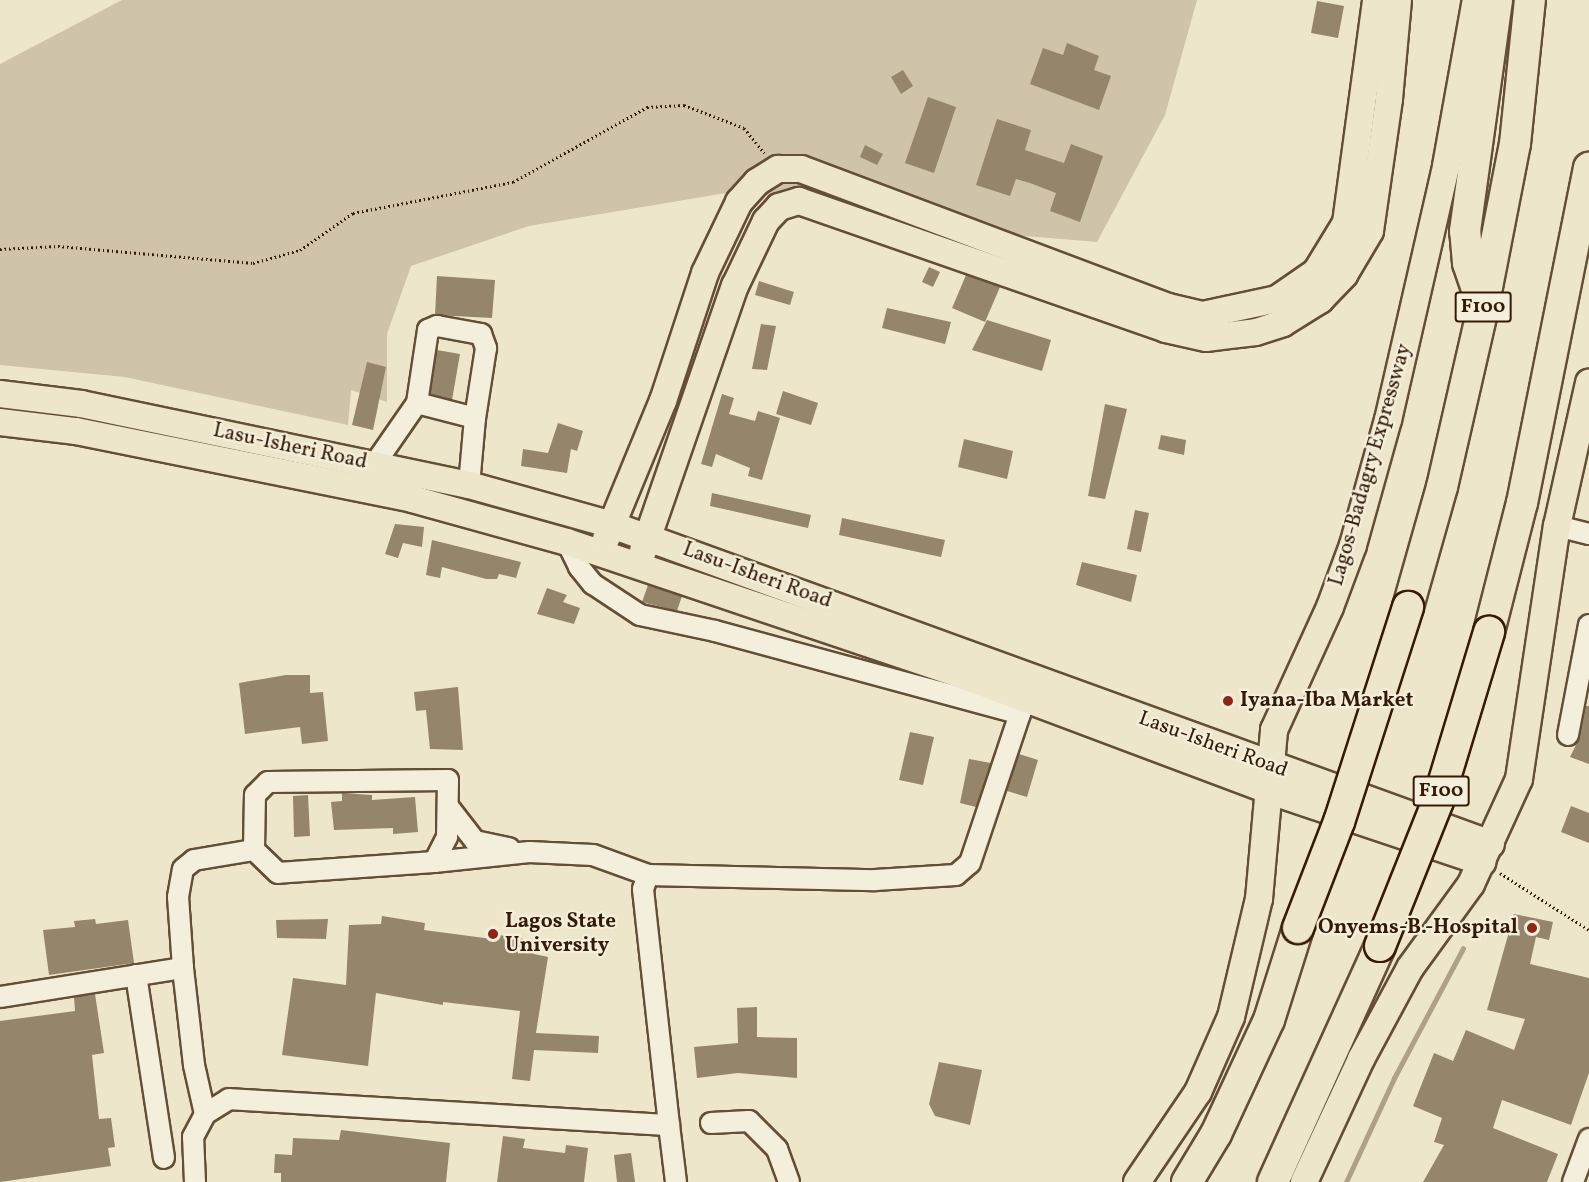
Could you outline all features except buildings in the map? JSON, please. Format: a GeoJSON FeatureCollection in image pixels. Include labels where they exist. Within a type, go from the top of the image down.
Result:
{"type":"FeatureCollection","features":[{"type":"Feature","properties":{"kind":"highway"},"geometry":{"type":"LineString","coordinates":[[1483,308],[1468,263],[1465,231],[1497,0]]}},
{"type":"Feature","properties":{"kind":"highway","name":"F100"},"geometry":{"type":"LineString","coordinates":[[1187,1182],[1215,1134],[1269,1020],[1298,928],[1339,822],[1408,607],[1442,487],[1483,308],[1515,144],[1530,0]]}},
{"type":"Feature","properties":{"kind":"highway","name":"F100"},"geometry":{"type":"LineString","coordinates":[[1274,1182],[1380,946],[1438,801],[1489,632],[1522,503],[1589,168]]}},
{"type":"Feature","properties":{"kind":"highway"},"geometry":{"type":"LineString","coordinates":[[1560,313],[1589,262]]}},
{"type":"Feature","properties":{"kind":"main road"},"geometry":{"type":"LineString","coordinates":[[600,553],[663,401],[705,273],[739,202],[758,182],[778,169],[801,169],[1168,307],[1203,315],[1260,304],[1306,282],[1346,223],[1376,0]]}},
{"type":"Feature","properties":{"kind":"main road"},"geometry":{"type":"LineString","coordinates":[[638,566],[735,286],[766,221],[779,207],[799,201],[1166,329],[1206,338],[1256,332],[1283,323],[1320,300],[1344,275],[1370,231],[1389,99],[1398,0]]}},
{"type":"Feature","properties":{"kind":"main road","name":"Lagos-Badagry Expressway"},"geometry":{"type":"LineString","coordinates":[[1137,1182],[1198,1092],[1231,1017],[1251,946],[1278,718],[1330,607],[1353,544],[1388,420],[1446,166],[1476,0]]}},
{"type":"Feature","properties":{"kind":"main road"},"geometry":{"type":"LineString","coordinates":[[1304,1182],[1360,1059],[1410,968],[1486,853],[1518,779],[1557,526],[1589,383]]}},
{"type":"Feature","properties":{"kind":"main road","name":"Lasu-Isheri Road"},"geometry":{"type":"LineString","coordinates":[[0,394],[81,404],[469,485],[648,536],[1270,778],[1486,853]]}},
{"type":"Feature","properties":{"kind":"main road","name":"Lasu-Isheri Road"},"geometry":{"type":"LineString","coordinates":[[0,422],[76,431],[412,499],[567,542],[1023,707],[1270,778]]}},
{"type":"Feature","properties":{"kind":"street"},"geometry":{"type":"LineString","coordinates":[[374,465],[417,404],[428,330],[437,326],[481,334],[486,348],[475,418],[469,485]]}},
{"type":"Feature","properties":{"kind":"street"},"geometry":{"type":"LineString","coordinates":[[417,404],[475,418]]}},
{"type":"Feature","properties":{"kind":"street"},"geometry":{"type":"LineString","coordinates":[[1557,526],[1589,534]]}},
{"type":"Feature","properties":{"kind":"street"},"geometry":{"type":"LineString","coordinates":[[434,862],[447,837],[450,809],[448,780],[268,782],[255,795],[254,850],[278,873],[434,862],[529,852],[593,855],[648,875],[875,880],[956,874],[970,863],[1023,707],[715,631],[640,615],[593,584],[579,567],[567,542]]}},
{"type":"Feature","properties":{"kind":"street"},"geometry":{"type":"LineString","coordinates":[[1568,735],[1589,625]]}},
{"type":"Feature","properties":{"kind":"street"},"geometry":{"type":"LineString","coordinates":[[450,809],[475,841],[529,852]]}},
{"type":"Feature","properties":{"kind":"street"},"geometry":{"type":"LineString","coordinates":[[205,1114],[194,1065],[177,897],[183,868],[194,860],[254,850]]}},
{"type":"Feature","properties":{"kind":"street"},"geometry":{"type":"LineString","coordinates":[[648,875],[643,889],[676,1182]]}},
{"type":"Feature","properties":{"kind":"street"},"geometry":{"type":"LineString","coordinates":[[0,997],[183,968]]}},
{"type":"Feature","properties":{"kind":"street"},"geometry":{"type":"LineString","coordinates":[[135,975],[164,1158]]}},
{"type":"Feature","properties":{"kind":"street"},"geometry":{"type":"LineString","coordinates":[[195,1182],[193,1137],[205,1114],[229,1099],[669,1125]]}},
{"type":"Feature","properties":{"kind":"street"},"geometry":{"type":"LineString","coordinates":[[711,1123],[749,1121],[777,1149],[789,1182]]}},
{"type":"Feature","properties":{"kind":"street"},"geometry":{"type":"LineString","coordinates":[[1573,1182],[1589,1139]]}},
{"type":"Feature","properties":{"kind":"path"},"geometry":{"type":"LineString","coordinates":[[0,249],[58,246],[253,263],[300,250],[353,213],[513,182],[647,106],[684,105],[744,128],[778,169]]}},
{"type":"Feature","properties":{"kind":"path"},"geometry":{"type":"LineString","coordinates":[[1486,853],[1589,930]]}},
{"type":"Feature","properties":{"kind":"shaded area"},"geometry":{"type":"Polygon","coordinates":[[[122,0],[1197,0],[1165,115],[1097,242],[908,226],[744,190],[529,226],[411,266],[387,334],[387,402],[351,390],[348,425],[125,377],[0,365],[0,64],[122,0]]]}},
{"type":"Feature","properties":{"kind":"waterway"},"geometry":{"type":"LineString","coordinates":[[1346,1182],[1394,1078],[1463,948]]}},
{"type":"Feature","properties":{"kind":"place","name":"Iyana-Iba Market"},"geometry":{"type":"Point","coordinates":[1228,701]}},
{"type":"Feature","properties":{"kind":"place","name":"Onyems-B.-Hospital"},"geometry":{"type":"Point","coordinates":[1532,928]}},
{"type":"Feature","properties":{"kind":"place","name":"Lagos State University"},"geometry":{"type":"Point","coordinates":[493,934]}}]}
